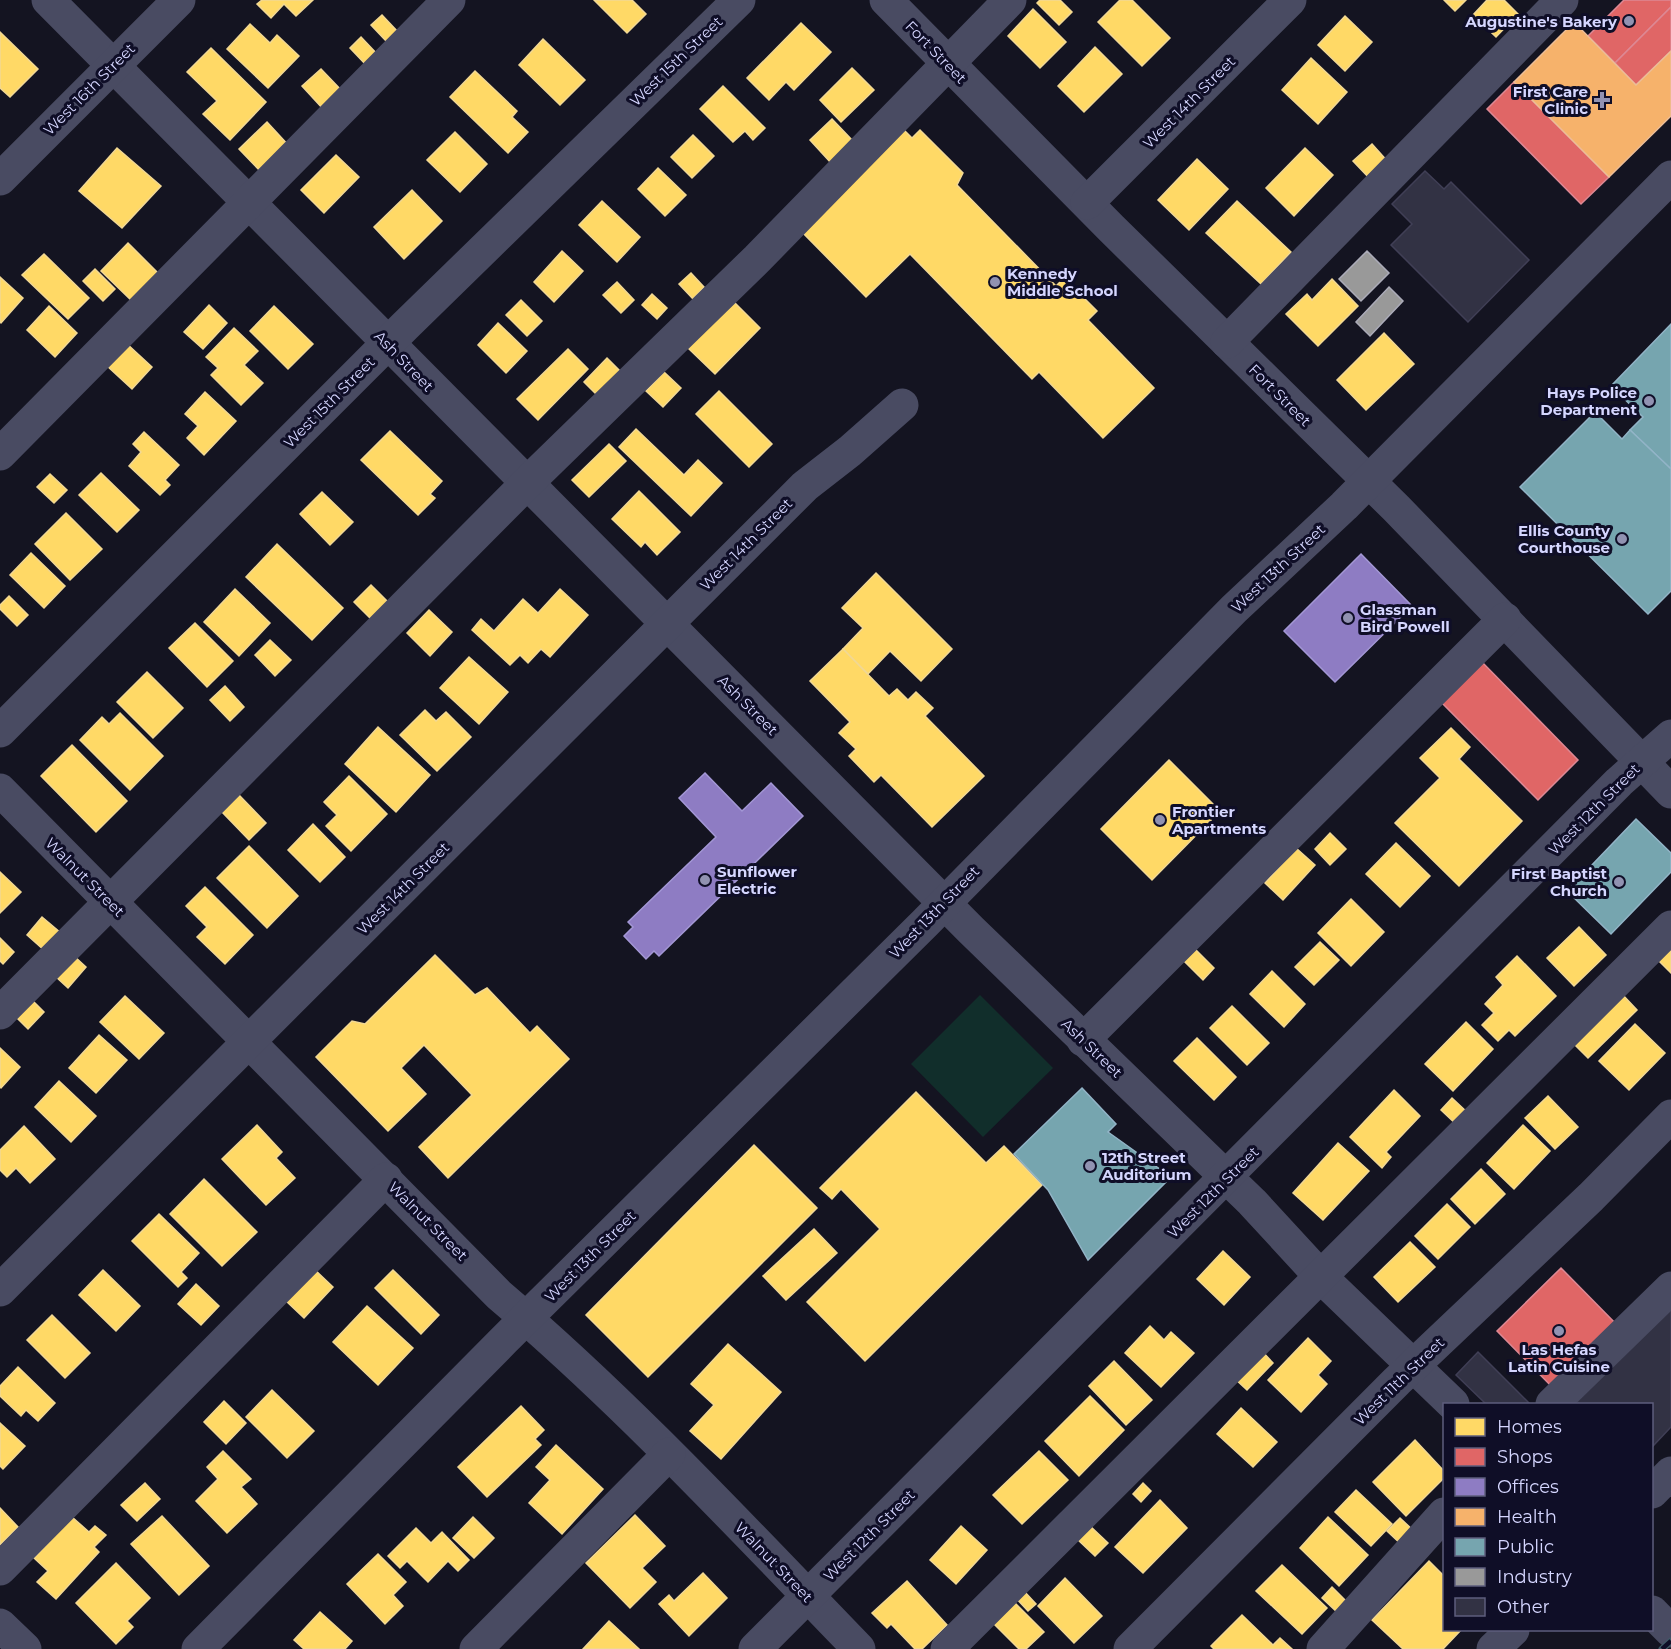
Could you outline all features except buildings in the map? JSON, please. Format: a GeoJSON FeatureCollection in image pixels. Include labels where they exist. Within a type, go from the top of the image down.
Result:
{"type":"FeatureCollection","features":[{"type":"Feature","properties":{"kind":"street","name":"Ash Street"},"geometry":{"type":"LineString","coordinates":[[48,0],[387,344],[944,902],[1226,1178],[1321,1277],[1452,1403]]}},
{"type":"Feature","properties":{"kind":"street","name":"West 16th Street"},"geometry":{"type":"LineString","coordinates":[[0,179],[179,0]]}},
{"type":"Feature","properties":{"kind":"street"},"geometry":{"type":"LineString","coordinates":[[0,454],[449,0]]}},
{"type":"Feature","properties":{"kind":"street","name":"West 15th Street"},"geometry":{"type":"LineString","coordinates":[[0,731],[387,344],[739,0]]}},
{"type":"Feature","properties":{"kind":"street","name":"Fort Street"},"geometry":{"type":"LineString","coordinates":[[886,0],[948,65],[1505,619],[1671,792]]}},
{"type":"Feature","properties":{"kind":"street"},"geometry":{"type":"LineString","coordinates":[[0,1013],[527,483],[757,260],[1010,0]]}},
{"type":"Feature","properties":{"kind":"street","name":"West 14th Street"},"geometry":{"type":"LineString","coordinates":[[1087,203],[1290,0]]}},
{"type":"Feature","properties":{"kind":"street"},"geometry":{"type":"LineString","coordinates":[[1227,342],[1562,0]]}},
{"type":"Feature","properties":{"kind":"street","name":"West 13th Street"},"geometry":{"type":"LineString","coordinates":[[198,1649],[526,1318],[917,932],[1234,609],[1368,481],[1671,177]]}},
{"type":"Feature","properties":{"kind":"street","name":"West 14th Street"},"geometry":{"type":"LineString","coordinates":[[0,1290],[805,486],[850,451],[902,405]]}},
{"type":"Feature","properties":{"kind":"street"},"geometry":{"type":"LineString","coordinates":[[1083,1040],[1505,619]]}},
{"type":"Feature","properties":{"kind":"street","name":"West 12th Street"},"geometry":{"type":"LineString","coordinates":[[755,1649],[1641,762],[1671,736]]}},
{"type":"Feature","properties":{"kind":"street","name":"Walnut Street"},"geometry":{"type":"LineString","coordinates":[[0,790],[499,1295],[669,1454],[859,1649]]}},
{"type":"Feature","properties":{"kind":"street"},"geometry":{"type":"LineString","coordinates":[[947,1649],[1671,927]]}},
{"type":"Feature","properties":{"kind":"street","name":"West 11th Street"},"geometry":{"type":"LineString","coordinates":[[1130,1649],[1413,1365],[1591,1197],[1671,1116]]}},
{"type":"Feature","properties":{"kind":"street"},"geometry":{"type":"LineString","coordinates":[[0,1569],[386,1179]]}},
{"type":"Feature","properties":{"kind":"street"},"geometry":{"type":"LineString","coordinates":[[1553,1403],[1671,1288]]}},
{"type":"Feature","properties":{"kind":"street"},"geometry":{"type":"LineString","coordinates":[[476,1649],[669,1454]]}},
{"type":"Feature","properties":{"kind":"street"},"geometry":{"type":"LineString","coordinates":[[1653,1491],[1671,1473]]}},
{"type":"Feature","properties":{"kind":"street"},"geometry":{"type":"LineString","coordinates":[[1323,1649],[1443,1515]]}},
{"type":"Feature","properties":{"kind":"street"},"geometry":{"type":"LineString","coordinates":[[1653,1613],[1671,1631]]}},
{"type":"Feature","properties":{"kind":"street"},"geometry":{"type":"LineString","coordinates":[[0,1625],[25,1649]]}},
{"type":"Feature","properties":{"kind":"street"},"geometry":{"type":"LineString","coordinates":[[1493,1649],[1511,1631]]}},
{"type":"Feature","properties":{"kind":"green space"},"geometry":{"type":"Polygon","coordinates":[[[980,995],[1053,1068],[983,1137],[911,1064],[980,995]]]}},
{"type":"Feature","properties":{"kind":"railway"},"geometry":{"type":"LineString","coordinates":[[1662,1649],[1671,1641]]}},
{"type":"Feature","properties":{"kind":"place","name":"Augustine's Bakery"},"geometry":{"type":"Point","coordinates":[1629,21]}},
{"type":"Feature","properties":{"kind":"place","name":"First Care Clinic"},"geometry":{"type":"Point","coordinates":[1602,100]}},
{"type":"Feature","properties":{"kind":"place","name":"Kennedy Middle School"},"geometry":{"type":"Point","coordinates":[995,282]}},
{"type":"Feature","properties":{"kind":"place","name":"Hays Police Department"},"geometry":{"type":"Point","coordinates":[1649,401]}},
{"type":"Feature","properties":{"kind":"place","name":"Ellis County Courthouse"},"geometry":{"type":"Point","coordinates":[1622,539]}},
{"type":"Feature","properties":{"kind":"place","name":"Glassman Bird Powell"},"geometry":{"type":"Point","coordinates":[1348,618]}},
{"type":"Feature","properties":{"kind":"place","name":"Frontier Apartments"},"geometry":{"type":"Point","coordinates":[1160,820]}},
{"type":"Feature","properties":{"kind":"place","name":"Sunflower Electric"},"geometry":{"type":"Point","coordinates":[705,880]}},
{"type":"Feature","properties":{"kind":"place","name":"First Baptist Church"},"geometry":{"type":"Point","coordinates":[1619,882]}},
{"type":"Feature","properties":{"kind":"place","name":"12th Street Auditorium"},"geometry":{"type":"Point","coordinates":[1090,1166]}},
{"type":"Feature","properties":{"kind":"place","name":"Las Hefas Latin Cuisine"},"geometry":{"type":"Point","coordinates":[1559,1331]}}]}
